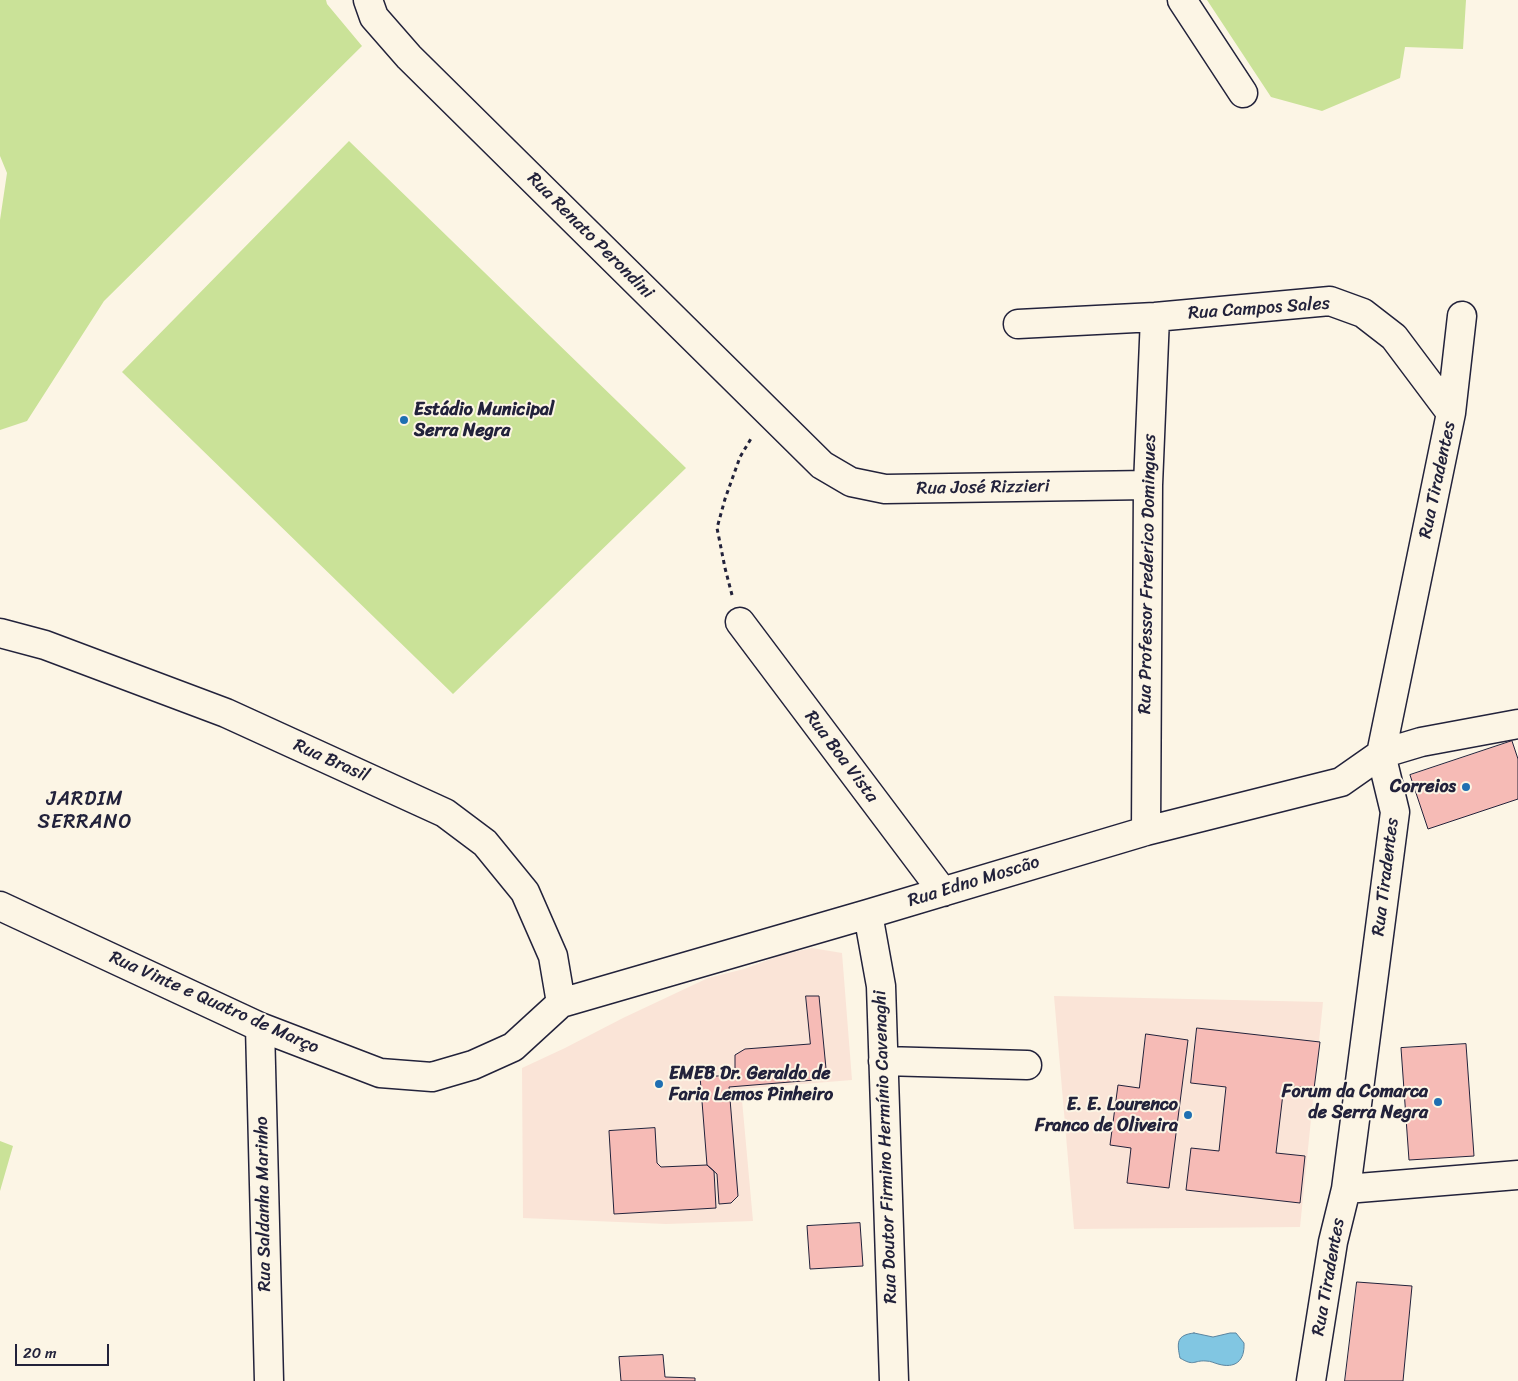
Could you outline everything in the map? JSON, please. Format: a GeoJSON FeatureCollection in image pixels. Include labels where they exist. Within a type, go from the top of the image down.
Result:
{"type":"FeatureCollection","features":[{"type":"Feature","properties":{"kind":"street","name":"Rua Renato Perondini"},"geometry":{"type":"LineString","coordinates":[[368,0],[374,16],[409,57],[822,465]]}},
{"type":"Feature","properties":{"kind":"street"},"geometry":{"type":"LineString","coordinates":[[1182,0],[1243,93]]}},
{"type":"Feature","properties":{"kind":"street","name":"Rua Campos Sales"},"geometry":{"type":"LineString","coordinates":[[1018,324],[1155,317],[1330,301],[1363,313],[1394,337],[1451,413]]}},
{"type":"Feature","properties":{"kind":"street","name":"Rua Tiradentes"},"geometry":{"type":"LineString","coordinates":[[1311,1381],[1333,1242],[1346,1189],[1395,812],[1381,754],[1451,413],[1462,316]]}},
{"type":"Feature","properties":{"kind":"street","name":"Rua Professor Frederico Domingues"},"geometry":{"type":"LineString","coordinates":[[1146,831],[1148,484],[1155,317]]}},
{"type":"Feature","properties":{"kind":"street","name":"Rua José Rizzieri"},"geometry":{"type":"LineString","coordinates":[[822,465],[851,482],[885,489],[1148,484]]}},
{"type":"Feature","properties":{"kind":"street","name":"Rua Boa Vista"},"geometry":{"type":"LineString","coordinates":[[740,622],[943,892]]}},
{"type":"Feature","properties":{"kind":"street","name":"Rua Brasil"},"geometry":{"type":"LineString","coordinates":[[0,633],[45,646],[226,714],[445,813],[485,843],[525,892],[553,956],[561,1003]]}},
{"type":"Feature","properties":{"kind":"street","name":"Rua Edno Moscão"},"geometry":{"type":"LineString","coordinates":[[561,1003],[1146,831],[1341,782],[1381,754],[1421,742],[1518,724]]}},
{"type":"Feature","properties":{"kind":"street","name":"Rua Vinte e Quatro de Março"},"geometry":{"type":"LineString","coordinates":[[0,906],[260,1027],[380,1073],[432,1077],[474,1065],[513,1047],[561,1003]]}},
{"type":"Feature","properties":{"kind":"street","name":"Rua Doutor Firmino Hermínio Cavenaghi"},"geometry":{"type":"LineString","coordinates":[[868,914],[881,986],[894,1381]]}},
{"type":"Feature","properties":{"kind":"street","name":"Rua Saldanha Marinho"},"geometry":{"type":"LineString","coordinates":[[260,1027],[269,1381]]}},
{"type":"Feature","properties":{"kind":"street"},"geometry":{"type":"LineString","coordinates":[[883,1061],[1027,1065]]}},
{"type":"Feature","properties":{"kind":"street"},"geometry":{"type":"LineString","coordinates":[[1346,1189],[1518,1175]]}},
{"type":"Feature","properties":{"kind":"path"},"geometry":{"type":"LineString","coordinates":[[740,622],[725,568],[717,528],[740,457],[768,411]]}},
{"type":"Feature","properties":{"kind":"shaded area","name":"EMEB Dr. Geraldo de Faria Lemos Pinheiro"},"geometry":{"type":"Polygon","coordinates":[[[812,948],[842,953],[852,1080],[741,1089],[753,1221],[666,1224],[523,1218],[522,1068],[708,978],[744,969],[784,954],[812,948]]]}},
{"type":"Feature","properties":{"kind":"shaded area","name":"E. E. Lourenco Franco de Oliveira"},"geometry":{"type":"Polygon","coordinates":[[[1054,996],[1323,1002],[1300,1227],[1074,1229],[1054,996]]]}},
{"type":"Feature","properties":{"kind":"green space"},"geometry":{"type":"Polygon","coordinates":[[[0,0],[326,0],[327,4],[362,46],[104,301],[27,421],[0,430],[0,220],[7,173],[0,156],[0,0]]]}},
{"type":"Feature","properties":{"kind":"green space"},"geometry":{"type":"Polygon","coordinates":[[[1207,0],[1466,0],[1463,49],[1405,47],[1400,78],[1322,111],[1271,97],[1207,0]]]}},
{"type":"Feature","properties":{"kind":"green space","name":"Estádio Municipal Serra Negra"},"geometry":{"type":"Polygon","coordinates":[[[349,141],[686,468],[453,694],[122,372],[349,141]]]}},
{"type":"Feature","properties":{"kind":"green space"},"geometry":{"type":"Polygon","coordinates":[[[0,1141],[13,1146],[0,1191],[0,1141]]]}},
{"type":"Feature","properties":{"kind":"water"},"geometry":{"type":"Polygon","coordinates":[[[1194,1333],[1213,1337],[1236,1333],[1244,1343],[1241,1359],[1229,1365],[1208,1361],[1191,1363],[1185,1361],[1180,1358],[1178,1344],[1181,1338],[1194,1333]]]}},
{"type":"Feature","properties":{"kind":"building","name":"Correios"},"geometry":{"type":"Polygon","coordinates":[[[1512,741],[1518,759],[1518,799],[1428,829],[1410,775],[1512,741]]]}},
{"type":"Feature","properties":{"kind":"building"},"geometry":{"type":"Polygon","coordinates":[[[806,996],[819,996],[827,1079],[729,1087],[738,1196],[731,1203],[719,1204],[717,1174],[707,1165],[700,1076],[735,1076],[735,1055],[745,1049],[810,1044],[806,996]]]}},
{"type":"Feature","properties":{"kind":"building"},"geometry":{"type":"Polygon","coordinates":[[[1197,1028],[1320,1042],[1314,1089],[1284,1085],[1276,1153],[1305,1156],[1300,1203],[1186,1190],[1191,1148],[1219,1151],[1226,1087],[1191,1083],[1197,1028]]]}},
{"type":"Feature","properties":{"kind":"building"},"geometry":{"type":"Polygon","coordinates":[[[1146,1034],[1188,1040],[1169,1188],[1127,1183],[1131,1148],[1110,1145],[1118,1085],[1139,1088],[1146,1034]]]}},
{"type":"Feature","properties":{"kind":"building","name":"Forum da Comarca de Serra Negra"},"geometry":{"type":"Polygon","coordinates":[[[1466,1044],[1474,1156],[1409,1160],[1401,1048],[1466,1044]]]}},
{"type":"Feature","properties":{"kind":"building"},"geometry":{"type":"Polygon","coordinates":[[[655,1128],[657,1163],[661,1167],[707,1165],[714,1171],[716,1208],[614,1214],[609,1131],[655,1128]]]}},
{"type":"Feature","properties":{"kind":"building"},"geometry":{"type":"Polygon","coordinates":[[[860,1223],[863,1266],[810,1269],[807,1226],[860,1223]]]}},
{"type":"Feature","properties":{"kind":"building"},"geometry":{"type":"Polygon","coordinates":[[[1357,1282],[1412,1286],[1403,1381],[1345,1381],[1357,1282]]]}},
{"type":"Feature","properties":{"kind":"building"},"geometry":{"type":"Polygon","coordinates":[[[663,1355],[665,1377],[695,1378],[695,1381],[621,1381],[619,1357],[663,1355]]]}},
{"type":"Feature","properties":{"kind":"place","name":"Estádio Municipal Serra Negra"},"geometry":{"type":"Point","coordinates":[404,420]}},
{"type":"Feature","properties":{"kind":"place","name":"Correios"},"geometry":{"type":"Point","coordinates":[1466,787]}},
{"type":"Feature","properties":{"kind":"place","name":"EMEB Dr. Geraldo de Faria Lemos Pinheiro"},"geometry":{"type":"Point","coordinates":[659,1084]}},
{"type":"Feature","properties":{"kind":"place","name":"Forum da Comarca de Serra Negra"},"geometry":{"type":"Point","coordinates":[1438,1102]}},
{"type":"Feature","properties":{"kind":"place","name":"E. E. Lourenco Franco de Oliveira"},"geometry":{"type":"Point","coordinates":[1188,1115]}},
{"type":"Feature","properties":{"kind":"district","name":"JARDIM SERRANO"},"geometry":{"type":"Point","coordinates":[85,812]}}]}
